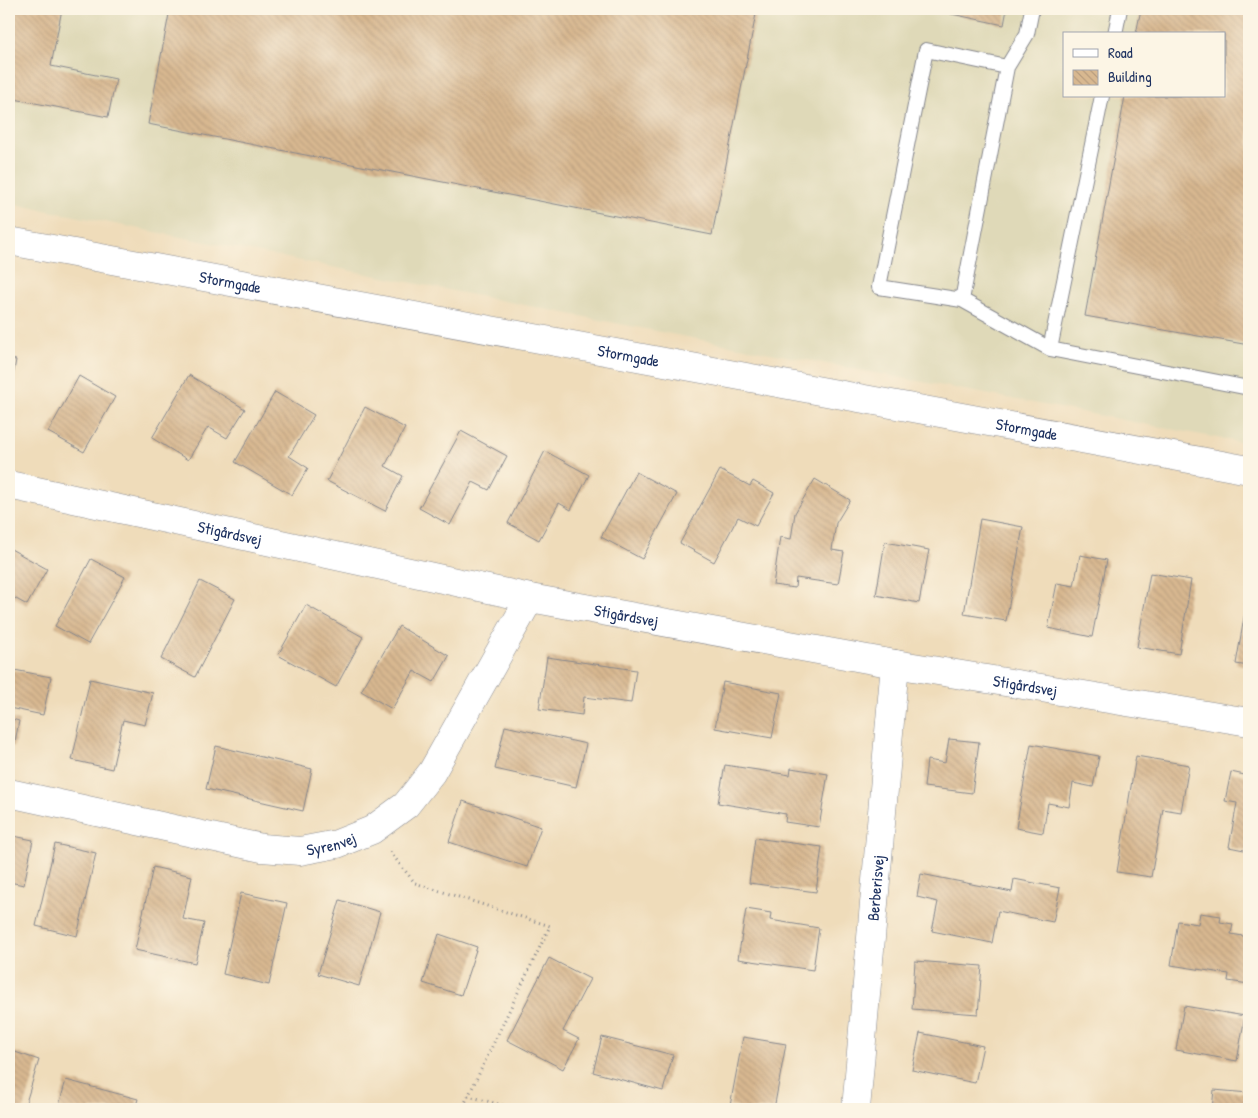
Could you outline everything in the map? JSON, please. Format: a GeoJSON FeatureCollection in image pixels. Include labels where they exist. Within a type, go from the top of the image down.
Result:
{"type":"FeatureCollection","features":[{"type":"Feature","properties":{"kind":"street","name":"Stormgade"},"geometry":{"type":"LineString","coordinates":[[9,241],[1249,470]]}},
{"type":"Feature","properties":{"kind":"street","name":"Stigårdsvej"},"geometry":{"type":"LineString","coordinates":[[9,485],[530,598],[895,664],[1249,722]]}},
{"type":"Feature","properties":{"kind":"street","name":"Syrenvej"},"geometry":{"type":"LineString","coordinates":[[9,793],[262,848],[300,851],[337,844],[372,830],[406,805],[432,772],[530,598]]}},
{"type":"Feature","properties":{"kind":"street","name":"Berberisvej"},"geometry":{"type":"LineString","coordinates":[[856,1109],[895,664]]}},
{"type":"Feature","properties":{"kind":"lane"},"geometry":{"type":"LineString","coordinates":[[962,300],[1007,67],[1027,34],[1032,9]]}},
{"type":"Feature","properties":{"kind":"lane"},"geometry":{"type":"LineString","coordinates":[[1115,32],[1120,9]]}},
{"type":"Feature","properties":{"kind":"lane"},"geometry":{"type":"LineString","coordinates":[[1007,67],[926,50],[879,287],[962,300],[1050,349],[1249,388]]}},
{"type":"Feature","properties":{"kind":"lane"},"geometry":{"type":"LineString","coordinates":[[1050,349],[1102,98]]}},
{"type":"Feature","properties":{"kind":"path"},"geometry":{"type":"LineString","coordinates":[[372,830],[415,882],[550,926],[462,1109]]}},
{"type":"Feature","properties":{"kind":"path"},"geometry":{"type":"LineString","coordinates":[[468,1096],[517,1109]]}},
{"type":"Feature","properties":{"kind":"shaded area"},"geometry":{"type":"Polygon","coordinates":[[[9,9],[1249,9],[1249,444],[671,334],[9,203],[9,9]]]}},
{"type":"Feature","properties":{"kind":"building"},"geometry":{"type":"Polygon","coordinates":[[[9,9],[62,9],[51,66],[116,79],[108,117],[9,98],[9,9]]]}},
{"type":"Feature","properties":{"kind":"building"},"geometry":{"type":"Polygon","coordinates":[[[170,9],[757,9],[712,235],[148,124],[170,9]]]}},
{"type":"Feature","properties":{"kind":"building"},"geometry":{"type":"Polygon","coordinates":[[[928,9],[1007,9],[1004,25],[928,9]]]}},
{"type":"Feature","properties":{"kind":"building"},"geometry":{"type":"Polygon","coordinates":[[[1141,9],[1249,9],[1249,345],[1085,316],[1125,98],[1226,98],[1226,32],[1136,32],[1141,9]]]}},
{"type":"Feature","properties":{"kind":"building"},"geometry":{"type":"Polygon","coordinates":[[[9,359],[16,360],[10,393],[9,393],[9,359]]]}},
{"type":"Feature","properties":{"kind":"building"},"geometry":{"type":"Polygon","coordinates":[[[189,375],[245,409],[227,438],[208,427],[188,460],[152,438],[189,375]]]}},
{"type":"Feature","properties":{"kind":"building"},"geometry":{"type":"Polygon","coordinates":[[[79,376],[115,397],[84,452],[48,432],[79,376]]]}},
{"type":"Feature","properties":{"kind":"building"},"geometry":{"type":"Polygon","coordinates":[[[275,392],[314,415],[289,456],[308,468],[292,495],[235,462],[275,392]]]}},
{"type":"Feature","properties":{"kind":"building"},"geometry":{"type":"Polygon","coordinates":[[[365,407],[405,428],[385,466],[403,476],[385,511],[327,481],[365,407]]]}},
{"type":"Feature","properties":{"kind":"building"},"geometry":{"type":"Polygon","coordinates":[[[461,431],[507,456],[489,490],[473,482],[450,525],[419,508],[461,431]]]}},
{"type":"Feature","properties":{"kind":"building"},"geometry":{"type":"Polygon","coordinates":[[[545,451],[589,475],[571,510],[559,503],[539,540],[508,523],[545,451]]]}},
{"type":"Feature","properties":{"kind":"building"},"geometry":{"type":"Polygon","coordinates":[[[720,470],[750,486],[753,481],[774,493],[756,526],[738,517],[714,562],[680,543],[720,470]]]}},
{"type":"Feature","properties":{"kind":"building"},"geometry":{"type":"Polygon","coordinates":[[[636,472],[677,494],[642,559],[601,537],[636,472]]]}},
{"type":"Feature","properties":{"kind":"building"},"geometry":{"type":"Polygon","coordinates":[[[815,479],[850,500],[836,523],[832,550],[844,552],[838,584],[796,578],[795,588],[773,585],[780,537],[791,539],[795,513],[815,479]]]}},
{"type":"Feature","properties":{"kind":"building"},"geometry":{"type":"Polygon","coordinates":[[[980,519],[1023,527],[1006,621],[964,614],[980,519]]]}},
{"type":"Feature","properties":{"kind":"building"},"geometry":{"type":"Polygon","coordinates":[[[885,542],[929,550],[919,603],[876,595],[885,542]]]}},
{"type":"Feature","properties":{"kind":"building"},"geometry":{"type":"Polygon","coordinates":[[[9,548],[47,569],[27,605],[9,595],[9,548]]]}},
{"type":"Feature","properties":{"kind":"building"},"geometry":{"type":"Polygon","coordinates":[[[1080,555],[1107,560],[1092,637],[1048,628],[1057,583],[1074,586],[1080,555]]]}},
{"type":"Feature","properties":{"kind":"building"},"geometry":{"type":"Polygon","coordinates":[[[91,559],[125,577],[88,644],[55,626],[91,559]]]}},
{"type":"Feature","properties":{"kind":"building"},"geometry":{"type":"Polygon","coordinates":[[[1150,573],[1191,580],[1179,654],[1137,647],[1150,573]]]}},
{"type":"Feature","properties":{"kind":"building"},"geometry":{"type":"Polygon","coordinates":[[[200,581],[235,599],[195,677],[161,659],[200,581]]]}},
{"type":"Feature","properties":{"kind":"building"},"geometry":{"type":"Polygon","coordinates":[[[306,605],[363,637],[336,687],[278,655],[306,605]]]}},
{"type":"Feature","properties":{"kind":"building"},"geometry":{"type":"Polygon","coordinates":[[[1246,606],[1249,606],[1249,666],[1236,664],[1246,606]]]}},
{"type":"Feature","properties":{"kind":"building"},"geometry":{"type":"Polygon","coordinates":[[[399,626],[449,656],[434,682],[414,671],[392,709],[361,691],[399,626]]]}},
{"type":"Feature","properties":{"kind":"building"},"geometry":{"type":"Polygon","coordinates":[[[547,657],[636,670],[631,703],[584,697],[582,715],[539,709],[547,657]]]}},
{"type":"Feature","properties":{"kind":"building"},"geometry":{"type":"Polygon","coordinates":[[[9,669],[51,677],[43,715],[9,708],[9,669]]]}},
{"type":"Feature","properties":{"kind":"building"},"geometry":{"type":"Polygon","coordinates":[[[90,679],[153,693],[145,725],[123,720],[112,769],[72,760],[90,679]]]}},
{"type":"Feature","properties":{"kind":"building"},"geometry":{"type":"Polygon","coordinates":[[[723,682],[781,693],[772,738],[715,728],[723,682]]]}},
{"type":"Feature","properties":{"kind":"building"},"geometry":{"type":"Polygon","coordinates":[[[9,718],[19,721],[14,747],[9,746],[9,718]]]}},
{"type":"Feature","properties":{"kind":"building"},"geometry":{"type":"Polygon","coordinates":[[[505,726],[586,744],[576,787],[495,769],[505,726]]]}},
{"type":"Feature","properties":{"kind":"building"},"geometry":{"type":"Polygon","coordinates":[[[949,739],[979,742],[972,793],[924,787],[927,760],[945,763],[949,739]]]}},
{"type":"Feature","properties":{"kind":"building"},"geometry":{"type":"Polygon","coordinates":[[[1031,744],[1099,756],[1093,787],[1073,783],[1069,807],[1048,803],[1043,833],[1016,828],[1031,744]]]}},
{"type":"Feature","properties":{"kind":"building"},"geometry":{"type":"Polygon","coordinates":[[[216,746],[312,769],[303,811],[206,789],[216,746]]]}},
{"type":"Feature","properties":{"kind":"building"},"geometry":{"type":"Polygon","coordinates":[[[1136,756],[1189,765],[1181,812],[1163,809],[1151,877],[1117,872],[1136,756]]]}},
{"type":"Feature","properties":{"kind":"building"},"geometry":{"type":"Polygon","coordinates":[[[725,765],[790,775],[791,768],[828,774],[819,827],[785,822],[786,814],[718,803],[725,765]]]}},
{"type":"Feature","properties":{"kind":"building"},"geometry":{"type":"Polygon","coordinates":[[[1231,772],[1249,776],[1249,851],[1229,847],[1237,803],[1225,801],[1231,772]]]}},
{"type":"Feature","properties":{"kind":"building"},"geometry":{"type":"Polygon","coordinates":[[[463,801],[541,827],[527,867],[449,842],[463,801]]]}},
{"type":"Feature","properties":{"kind":"building"},"geometry":{"type":"Polygon","coordinates":[[[9,835],[33,840],[24,885],[9,882],[9,835]]]}},
{"type":"Feature","properties":{"kind":"building"},"geometry":{"type":"Polygon","coordinates":[[[755,838],[822,847],[816,892],[749,883],[755,838]]]}},
{"type":"Feature","properties":{"kind":"building"},"geometry":{"type":"Polygon","coordinates":[[[55,844],[96,853],[77,936],[36,926],[55,844]]]}},
{"type":"Feature","properties":{"kind":"building"},"geometry":{"type":"Polygon","coordinates":[[[153,867],[192,876],[183,919],[204,923],[195,963],[135,950],[153,867]]]}},
{"type":"Feature","properties":{"kind":"building"},"geometry":{"type":"Polygon","coordinates":[[[921,874],[1012,892],[1014,879],[1060,888],[1053,922],[998,911],[992,943],[932,931],[938,902],[917,897],[921,874]]]}},
{"type":"Feature","properties":{"kind":"building"},"geometry":{"type":"Polygon","coordinates":[[[241,893],[287,903],[269,985],[223,974],[241,893]]]}},
{"type":"Feature","properties":{"kind":"building"},"geometry":{"type":"Polygon","coordinates":[[[340,900],[380,912],[359,986],[318,974],[340,900]]]}},
{"type":"Feature","properties":{"kind":"building"},"geometry":{"type":"Polygon","coordinates":[[[746,909],[771,913],[770,920],[819,928],[813,970],[738,959],[746,909]]]}},
{"type":"Feature","properties":{"kind":"building"},"geometry":{"type":"Polygon","coordinates":[[[1200,913],[1221,916],[1220,922],[1233,924],[1231,934],[1249,937],[1249,984],[1228,981],[1229,974],[1171,965],[1178,921],[1198,924],[1200,913]]]}},
{"type":"Feature","properties":{"kind":"building"},"geometry":{"type":"Polygon","coordinates":[[[439,934],[477,947],[461,995],[423,983],[439,934]]]}},
{"type":"Feature","properties":{"kind":"building"},"geometry":{"type":"Polygon","coordinates":[[[549,958],[590,979],[563,1031],[579,1039],[563,1069],[507,1040],[549,958]]]}},
{"type":"Feature","properties":{"kind":"building"},"geometry":{"type":"Polygon","coordinates":[[[915,961],[982,966],[978,1014],[912,1009],[915,961]]]}},
{"type":"Feature","properties":{"kind":"building"},"geometry":{"type":"Polygon","coordinates":[[[1184,1006],[1245,1016],[1237,1061],[1176,1050],[1184,1006]]]}},
{"type":"Feature","properties":{"kind":"building"},"geometry":{"type":"Polygon","coordinates":[[[920,1033],[983,1046],[975,1083],[912,1070],[920,1033]]]}},
{"type":"Feature","properties":{"kind":"building"},"geometry":{"type":"Polygon","coordinates":[[[602,1037],[673,1055],[663,1091],[593,1072],[602,1037]]]}},
{"type":"Feature","properties":{"kind":"building"},"geometry":{"type":"Polygon","coordinates":[[[743,1037],[786,1044],[774,1109],[746,1109],[730,1106],[743,1037]]]}},
{"type":"Feature","properties":{"kind":"building"},"geometry":{"type":"Polygon","coordinates":[[[9,1050],[39,1060],[24,1109],[9,1109],[9,1050]]]}},
{"type":"Feature","properties":{"kind":"building"},"geometry":{"type":"Polygon","coordinates":[[[66,1080],[138,1099],[135,1109],[58,1109],[66,1080]]]}},
{"type":"Feature","properties":{"kind":"building"},"geometry":{"type":"Polygon","coordinates":[[[1214,1090],[1249,1093],[1249,1109],[1212,1109],[1214,1090]]]}}]}
